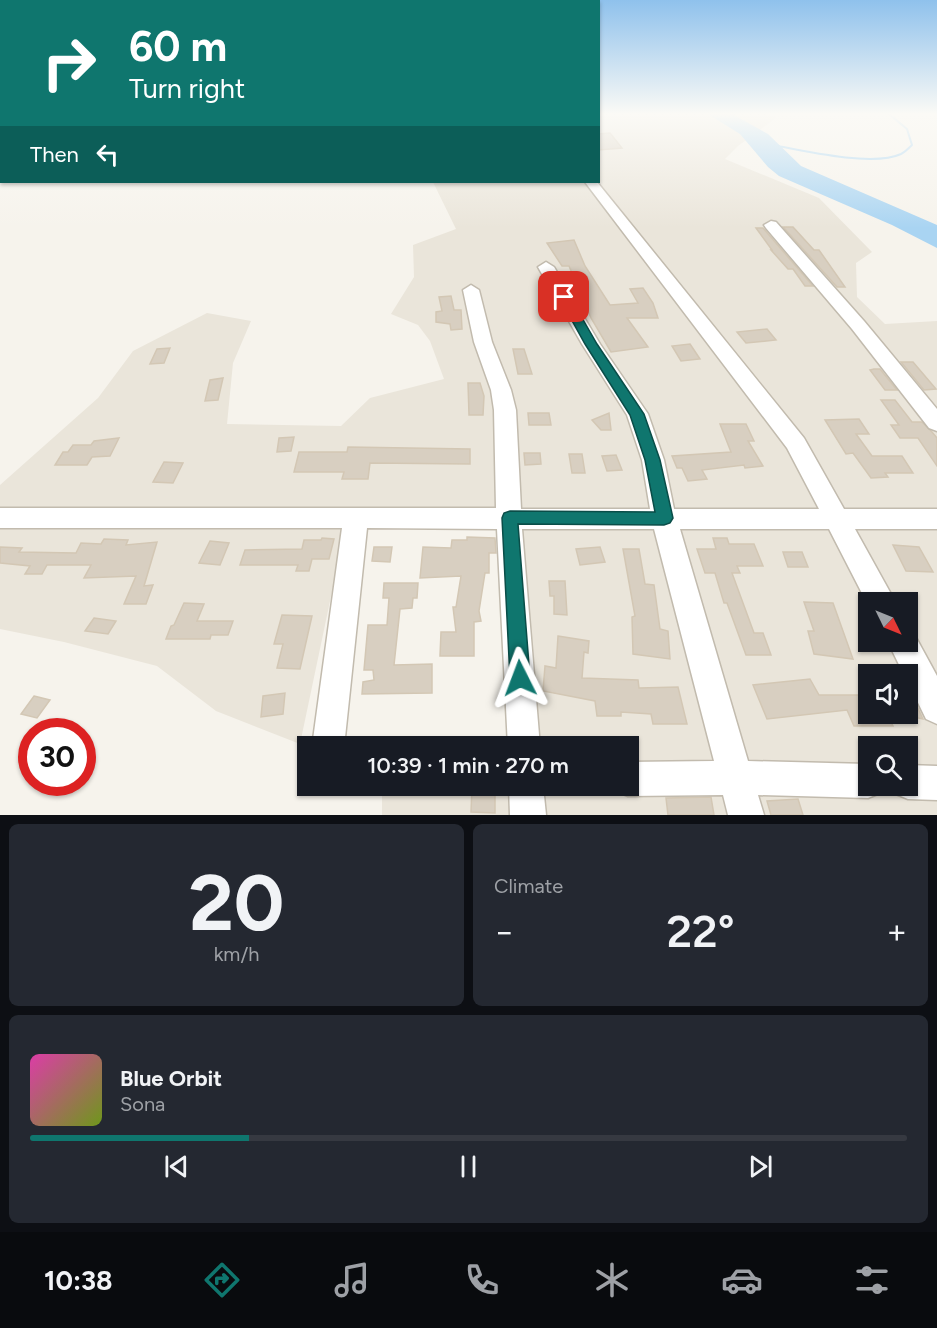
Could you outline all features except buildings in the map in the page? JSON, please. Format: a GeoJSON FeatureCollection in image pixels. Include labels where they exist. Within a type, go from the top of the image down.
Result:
{"type":"FeatureCollection","features":[{"type":"Feature","properties":{"kind":"street"},"geometry":{"type":"LineString","coordinates":[[592,183],[796,444],[876,592]]}},
{"type":"Feature","properties":{"kind":"street"},"geometry":{"type":"LineString","coordinates":[[771,225],[858,325],[937,423]]}},
{"type":"Feature","properties":{"kind":"street"},"geometry":{"type":"LineString","coordinates":[[546,267],[591,344],[637,414],[653,460],[664,518],[746,815]]}},
{"type":"Feature","properties":{"kind":"street"},"geometry":{"type":"LineString","coordinates":[[471,290],[483,342],[504,399],[523,736]]}},
{"type":"Feature","properties":{"kind":"street"},"geometry":{"type":"LineString","coordinates":[[329,736],[356,517]]}},
{"type":"Feature","properties":{"kind":"street"},"geometry":{"type":"LineString","coordinates":[[0,518],[937,519]]}},
{"type":"Feature","properties":{"kind":"street"},"geometry":{"type":"LineString","coordinates":[[908,652],[937,708]]}},
{"type":"Feature","properties":{"kind":"street"},"geometry":{"type":"LineString","coordinates":[[639,779],[858,781]]}},
{"type":"Feature","properties":{"kind":"street"},"geometry":{"type":"LineString","coordinates":[[918,782],[937,783]]}},
{"type":"Feature","properties":{"kind":"street"},"geometry":{"type":"LineString","coordinates":[[527,796],[528,815]]}},
{"type":"Feature","properties":{"kind":"shaded area"},"geometry":{"type":"Polygon","coordinates":[[[600,152],[732,152],[725,159],[819,198],[872,252],[856,263],[857,297],[885,324],[937,321],[937,815],[382,815],[382,796],[639,796],[639,736],[536,736],[519,524],[346,525],[302,736],[297,736],[297,743],[216,711],[157,666],[64,642],[0,629],[0,485],[98,398],[133,351],[207,313],[251,321],[233,363],[227,424],[341,426],[370,398],[444,379],[430,341],[418,325],[391,314],[414,277],[413,245],[456,229],[433,183],[600,183],[600,152]]]}},
{"type":"Feature","properties":{"kind":"water"},"geometry":{"type":"Polygon","coordinates":[[[755,152],[787,152],[801,166],[937,225],[937,248],[892,225],[779,176],[755,152]]]}},
{"type":"Feature","properties":{"kind":"waterway"},"geometry":{"type":"LineString","coordinates":[[810,152],[838,157],[874,159],[889,158],[904,152]]}},
{"type":"Feature","properties":{"kind":"route"},"geometry":{"type":"LineString","coordinates":[[520,678],[510,518],[664,518],[653,460],[637,414],[591,344],[564,297]]}}]}
